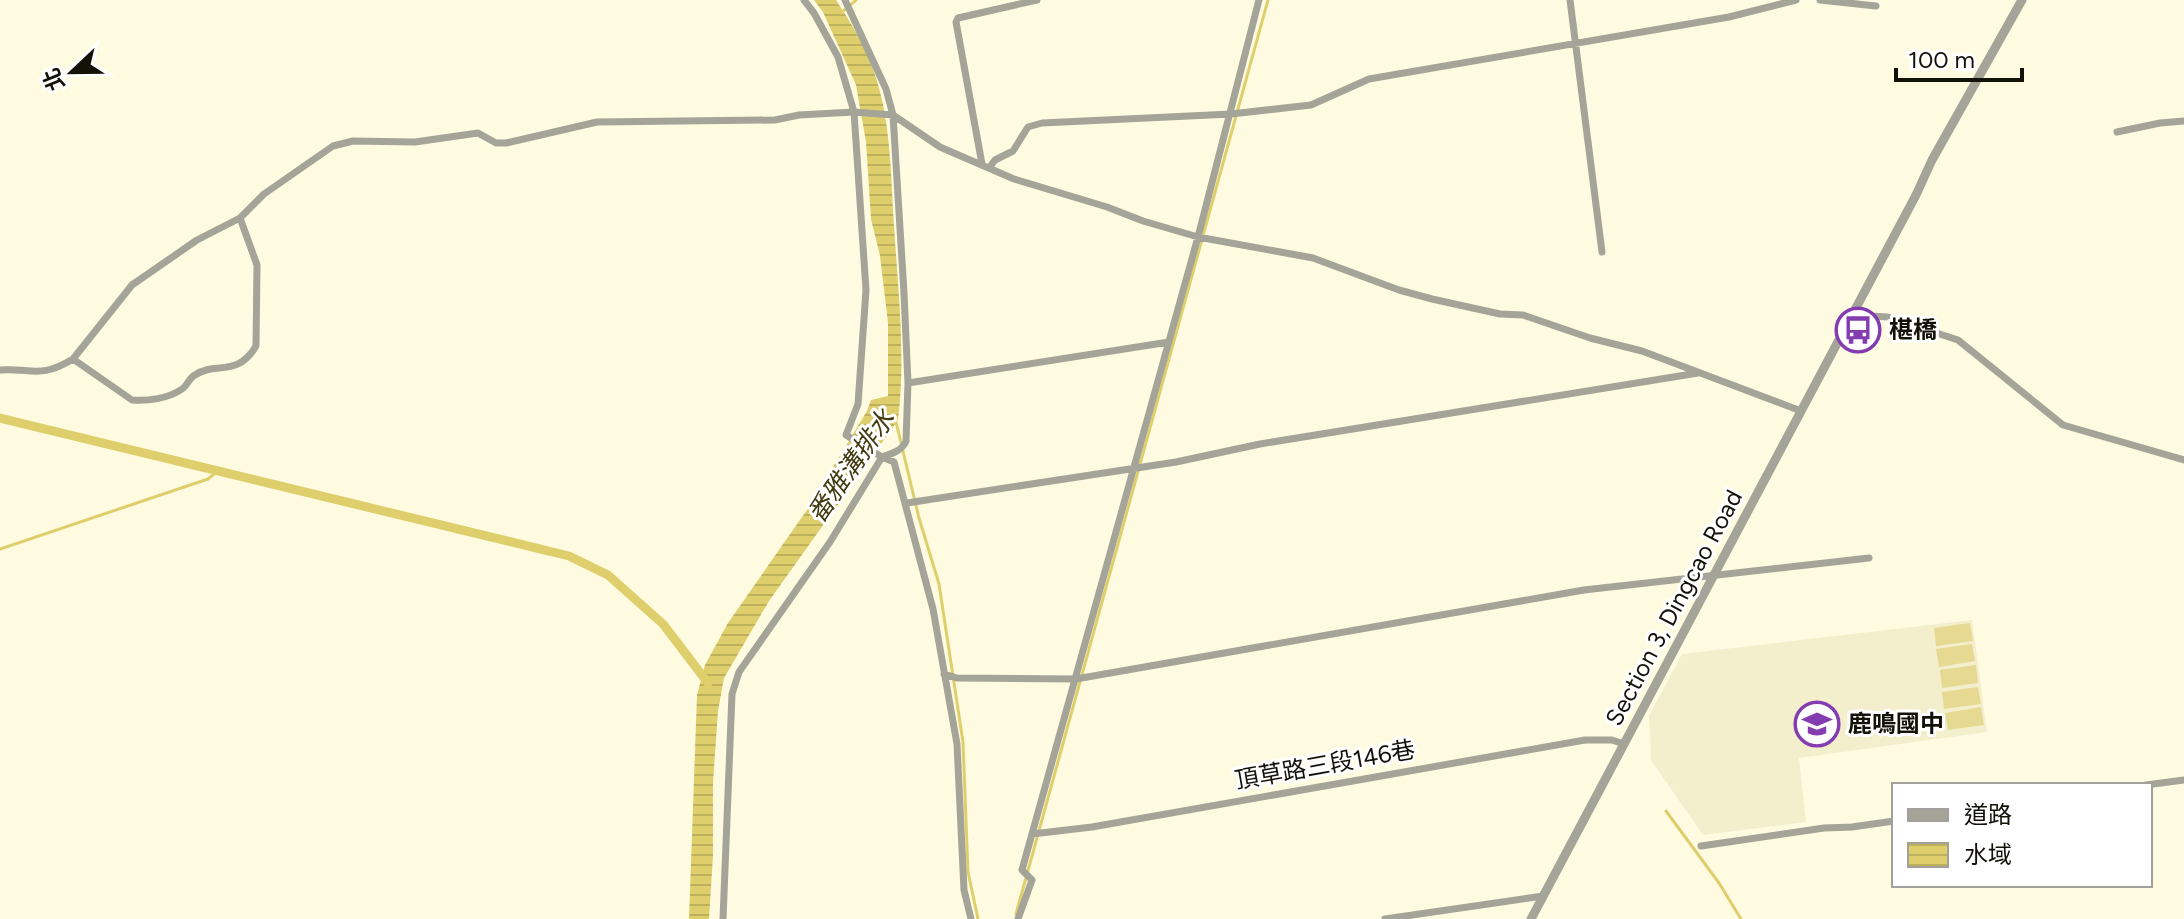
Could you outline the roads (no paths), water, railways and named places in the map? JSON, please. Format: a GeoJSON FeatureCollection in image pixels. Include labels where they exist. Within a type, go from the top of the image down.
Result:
{"type":"FeatureCollection","features":[{"type":"Feature","properties":{"kind":"street"},"geometry":{"type":"LineString","coordinates":[[804,0],[838,57],[854,112],[866,290],[859,354],[858,404],[846,435],[894,462],[913,502],[933,609],[950,676],[957,744],[964,890],[971,919]]}},
{"type":"Feature","properties":{"kind":"street"},"geometry":{"type":"LineString","coordinates":[[723,919],[732,694],[739,672],[830,542],[882,457],[900,449],[908,383],[893,115],[886,89],[845,0]]}},
{"type":"Feature","properties":{"kind":"street"},"geometry":{"type":"LineString","coordinates":[[986,166],[956,22],[958,18],[1037,0]]}},
{"type":"Feature","properties":{"kind":"street"},"geometry":{"type":"LineString","coordinates":[[1018,919],[1032,880],[1022,870],[1198,237],[1259,0]]}},
{"type":"Feature","properties":{"kind":"street"},"geometry":{"type":"LineString","coordinates":[[1570,0],[1602,252]]}},
{"type":"Feature","properties":{"kind":"street"},"geometry":{"type":"LineString","coordinates":[[986,166],[1013,151],[1028,127],[1042,123],[1231,114],[1311,105],[1369,79],[1729,17],[1796,0]]}},
{"type":"Feature","properties":{"kind":"street"},"geometry":{"type":"LineString","coordinates":[[1820,0],[1876,6]]}},
{"type":"Feature","properties":{"kind":"street","name":"Section 3, Dingcao Road"},"geometry":{"type":"LineString","coordinates":[[1531,919],[1932,160],[2022,0]]}},
{"type":"Feature","properties":{"kind":"street"},"geometry":{"type":"LineString","coordinates":[[0,370],[38,374],[73,359],[132,285],[197,240],[240,218],[264,194],[333,146],[353,141],[415,142],[478,133],[496,143],[506,143],[597,122],[775,120],[799,115],[854,112],[893,115],[940,147],[1068,197],[1143,221],[1198,237],[1313,258],[1399,290],[1500,314],[1523,315],[1590,338],[1642,351],[1801,411]]}},
{"type":"Feature","properties":{"kind":"street"},"geometry":{"type":"LineString","coordinates":[[2117,132],[2184,121]]}},
{"type":"Feature","properties":{"kind":"street"},"geometry":{"type":"LineString","coordinates":[[73,359],[132,400],[164,397],[182,389],[195,374],[239,364],[256,346],[257,265],[240,218]]}},
{"type":"Feature","properties":{"kind":"street"},"geometry":{"type":"LineString","coordinates":[[1851,315],[1888,317],[1958,340],[2063,425],[2184,460]]}},
{"type":"Feature","properties":{"kind":"street"},"geometry":{"type":"LineString","coordinates":[[908,383],[1169,342]]}},
{"type":"Feature","properties":{"kind":"street"},"geometry":{"type":"LineString","coordinates":[[913,502],[1700,373]]}},
{"type":"Feature","properties":{"kind":"street"},"geometry":{"type":"LineString","coordinates":[[950,676],[1076,679],[1524,599],[1869,558]]}},
{"type":"Feature","properties":{"kind":"street","name":"頂草路三段146巷"},"geometry":{"type":"LineString","coordinates":[[1032,834],[1092,827],[1585,740],[1612,740],[1624,744]]}},
{"type":"Feature","properties":{"kind":"street"},"geometry":{"type":"LineString","coordinates":[[2152,784],[2184,780]]}},
{"type":"Feature","properties":{"kind":"street"},"geometry":{"type":"LineString","coordinates":[[1701,846],[1892,821]]}},
{"type":"Feature","properties":{"kind":"street"},"geometry":{"type":"LineString","coordinates":[[1385,919],[1543,896]]}},
{"type":"Feature","properties":{"kind":"street"},"geometry":{"type":"LineString","coordinates":[[1442,909],[1442,919]]}},
{"type":"Feature","properties":{"kind":"water","name":"番雅溝排水"},"geometry":{"type":"Polygon","coordinates":[[[814,0],[836,0],[865,49],[882,98],[890,153],[900,323],[898,420],[769,601],[724,678],[718,711],[713,782],[709,919],[689,919],[697,695],[705,665],[728,623],[809,507],[871,400],[888,396],[888,323],[880,256],[871,219],[866,142],[856,85],[823,12],[814,0]]]}},
{"type":"Feature","properties":{"kind":"waterway"},"geometry":{"type":"LineString","coordinates":[[841,13],[856,0]]}},
{"type":"Feature","properties":{"kind":"waterway"},"geometry":{"type":"LineString","coordinates":[[1016,914],[1268,0]]}},
{"type":"Feature","properties":{"kind":"waterway"},"geometry":{"type":"LineString","coordinates":[[0,418],[569,556],[608,575],[663,624],[708,683]]}},
{"type":"Feature","properties":{"kind":"waterway","name":"番雅溝排水"},"geometry":{"type":"LineString","coordinates":[[896,422],[939,584],[963,742],[968,872],[978,919]]}},
{"type":"Feature","properties":{"kind":"waterway"},"geometry":{"type":"LineString","coordinates":[[0,549],[208,479],[218,471]]}},
{"type":"Feature","properties":{"kind":"waterway"},"geometry":{"type":"LineString","coordinates":[[1666,811],[1719,883],[1741,919]]}},
{"type":"Feature","properties":{"kind":"place","name":"椹橋"},"geometry":{"type":"Point","coordinates":[1858,330]}},
{"type":"Feature","properties":{"kind":"place","name":"鹿鳴國中"},"geometry":{"type":"Point","coordinates":[1817,724]}}]}
